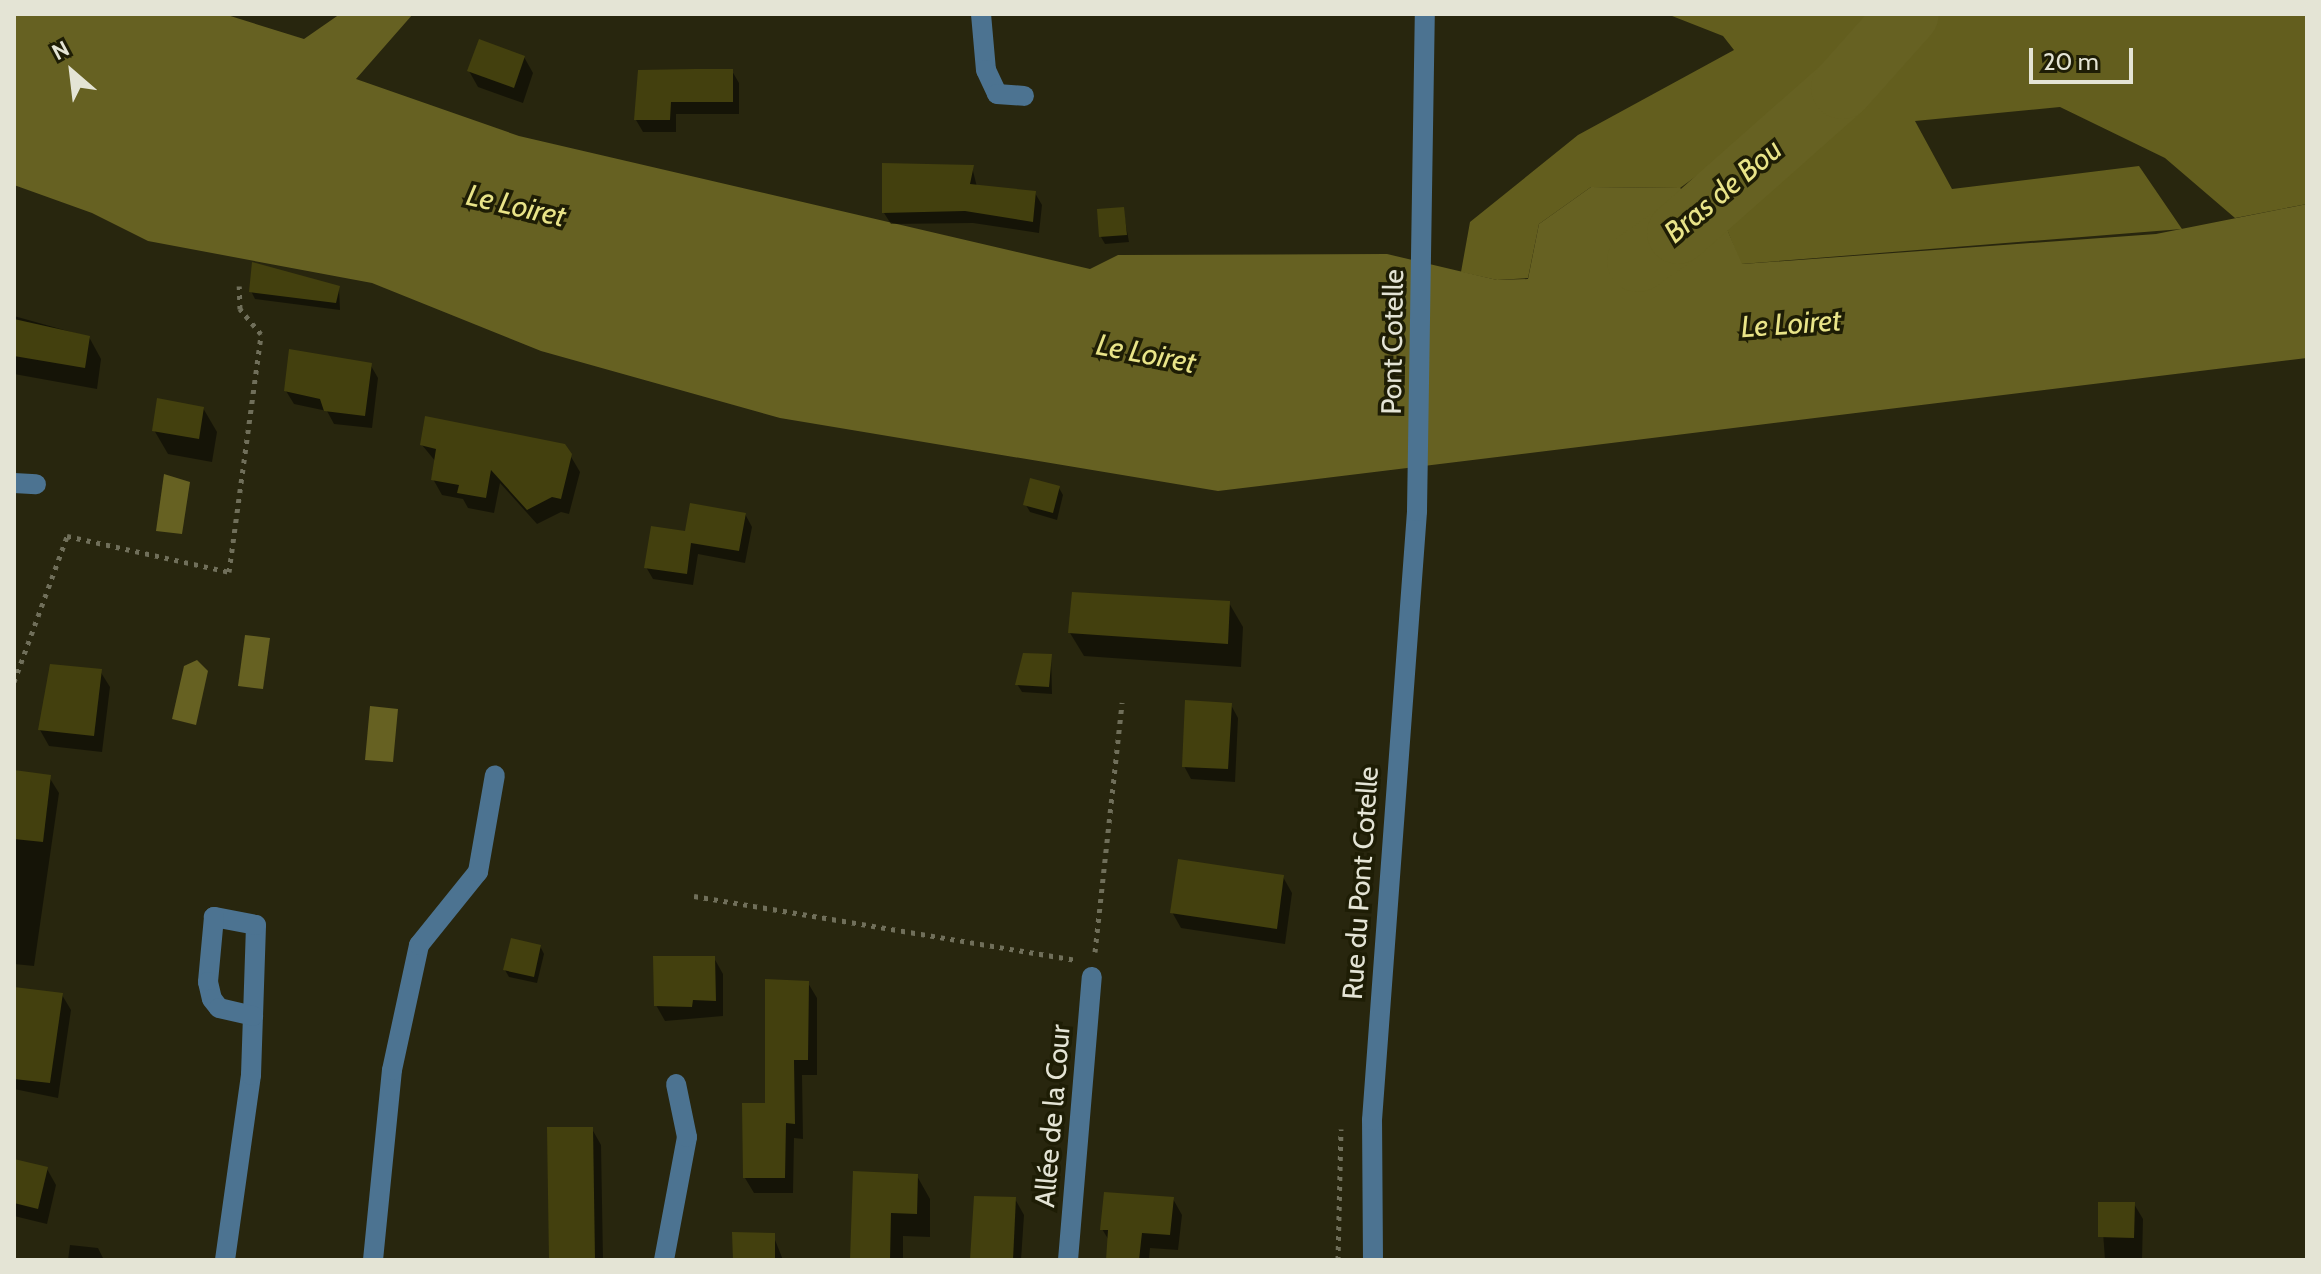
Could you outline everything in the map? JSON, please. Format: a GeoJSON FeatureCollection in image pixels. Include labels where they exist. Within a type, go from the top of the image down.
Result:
{"type":"FeatureCollection","features":[{"type":"Feature","properties":{"kind":"street"},"geometry":{"type":"LineString","coordinates":[[981,14],[986,70],[997,94],[1024,96]]}},
{"type":"Feature","properties":{"kind":"street","name":"Pont Cotelle"},"geometry":{"type":"LineString","coordinates":[[1417,511],[1425,14]]}},
{"type":"Feature","properties":{"kind":"street"},"geometry":{"type":"LineString","coordinates":[[14,483],[36,484]]}},
{"type":"Feature","properties":{"kind":"street","name":"Rue du Pont Cotelle"},"geometry":{"type":"LineString","coordinates":[[1373,1260],[1372,1120],[1417,511]]}},
{"type":"Feature","properties":{"kind":"street"},"geometry":{"type":"LineString","coordinates":[[373,1260],[392,1070],[419,945],[478,872],[495,775]]}},
{"type":"Feature","properties":{"kind":"street"},"geometry":{"type":"LineString","coordinates":[[225,1260],[251,1075],[253,1016],[256,925],[214,917],[208,982],[212,999],[219,1008],[253,1016]]}},
{"type":"Feature","properties":{"kind":"street","name":"Allée de la Cour"},"geometry":{"type":"LineString","coordinates":[[1068,1260],[1092,977]]}},
{"type":"Feature","properties":{"kind":"street"},"geometry":{"type":"LineString","coordinates":[[664,1260],[687,1137],[676,1084]]}},
{"type":"Feature","properties":{"kind":"path"},"geometry":{"type":"LineString","coordinates":[[14,682],[67,536],[229,572],[261,334],[240,309],[239,286]]}},
{"type":"Feature","properties":{"kind":"path"},"geometry":{"type":"LineString","coordinates":[[1092,977],[1122,702]]}},
{"type":"Feature","properties":{"kind":"path"},"geometry":{"type":"LineString","coordinates":[[694,896],[1074,958],[1092,977]]}},
{"type":"Feature","properties":{"kind":"shaded area"},"geometry":{"type":"Polygon","coordinates":[[[1667,14],[1880,14],[1743,142],[1680,188],[1591,187],[1539,224],[1528,278],[1497,280],[1461,272],[1470,222],[1578,135],[1734,50],[1723,36],[1667,14]]]}},
{"type":"Feature","properties":{"kind":"shaded area"},"geometry":{"type":"Polygon","coordinates":[[[1935,14],[2307,14],[2307,204],[2235,218],[2165,158],[2060,107],[1915,121],[1952,189],[2139,166],[2182,229],[1741,264],[1724,222],[1874,91],[1935,14]]]}},
{"type":"Feature","properties":{"kind":"water","name":"Le Loiret"},"geometry":{"type":"Polygon","coordinates":[[[14,14],[224,14],[304,39],[340,14],[413,14],[356,79],[519,136],[1090,269],[1118,255],[1387,254],[1497,280],[1528,279],[1539,224],[1591,187],[1680,188],[1724,222],[1742,264],[2156,234],[2307,204],[2307,358],[1218,491],[780,418],[541,351],[372,283],[148,241],[92,213],[14,185],[14,14]]]}},
{"type":"Feature","properties":{"kind":"water"},"geometry":{"type":"Polygon","coordinates":[[[164,474],[190,482],[182,534],[156,531],[164,474]]]}},
{"type":"Feature","properties":{"kind":"water"},"geometry":{"type":"Polygon","coordinates":[[[245,635],[270,638],[263,689],[238,686],[245,635]]]}},
{"type":"Feature","properties":{"kind":"water"},"geometry":{"type":"Polygon","coordinates":[[[197,660],[208,671],[196,725],[172,719],[184,666],[197,660]]]}},
{"type":"Feature","properties":{"kind":"water"},"geometry":{"type":"Polygon","coordinates":[[[370,706],[398,709],[393,762],[365,760],[370,706]]]}},
{"type":"Feature","properties":{"kind":"building"},"geometry":{"type":"Polygon","coordinates":[[[479,39],[525,56],[514,88],[467,71],[479,39]]]}},
{"type":"Feature","properties":{"kind":"building"},"geometry":{"type":"Polygon","coordinates":[[[733,69],[733,102],[671,102],[670,120],[634,120],[638,70],[733,69]]]}},
{"type":"Feature","properties":{"kind":"building"},"geometry":{"type":"Polygon","coordinates":[[[882,163],[974,165],[970,184],[1036,191],[1033,222],[965,211],[882,213],[882,163]]]}},
{"type":"Feature","properties":{"kind":"building"},"geometry":{"type":"Polygon","coordinates":[[[1124,207],[1127,235],[1099,237],[1097,209],[1124,207]]]}},
{"type":"Feature","properties":{"kind":"building"},"geometry":{"type":"Polygon","coordinates":[[[252,262],[340,286],[336,303],[249,292],[252,262]]]}},
{"type":"Feature","properties":{"kind":"building"},"geometry":{"type":"Polygon","coordinates":[[[14,319],[90,336],[85,368],[14,356],[14,319]]]}},
{"type":"Feature","properties":{"kind":"building"},"geometry":{"type":"Polygon","coordinates":[[[289,349],[372,363],[365,416],[324,411],[320,399],[284,391],[289,349]]]}},
{"type":"Feature","properties":{"kind":"building"},"geometry":{"type":"Polygon","coordinates":[[[157,398],[204,407],[199,439],[152,431],[157,398]]]}},
{"type":"Feature","properties":{"kind":"building"},"geometry":{"type":"Polygon","coordinates":[[[425,416],[565,444],[572,454],[561,499],[552,497],[527,510],[491,470],[486,498],[457,493],[459,485],[431,480],[436,449],[420,445],[425,416]]]}},
{"type":"Feature","properties":{"kind":"building"},"geometry":{"type":"Polygon","coordinates":[[[1030,478],[1060,486],[1053,513],[1023,505],[1030,478]]]}},
{"type":"Feature","properties":{"kind":"building"},"geometry":{"type":"Polygon","coordinates":[[[690,503],[746,513],[739,551],[691,543],[687,574],[644,568],[651,526],[685,531],[690,503]]]}},
{"type":"Feature","properties":{"kind":"building"},"geometry":{"type":"Polygon","coordinates":[[[1072,592],[1230,601],[1228,644],[1068,633],[1072,592]]]}},
{"type":"Feature","properties":{"kind":"building"},"geometry":{"type":"Polygon","coordinates":[[[1023,653],[1052,654],[1049,687],[1015,685],[1023,653]]]}},
{"type":"Feature","properties":{"kind":"building"},"geometry":{"type":"Polygon","coordinates":[[[50,664],[102,669],[94,736],[38,730],[50,664]]]}},
{"type":"Feature","properties":{"kind":"building"},"geometry":{"type":"Polygon","coordinates":[[[1185,700],[1232,703],[1228,769],[1182,767],[1185,700]]]}},
{"type":"Feature","properties":{"kind":"building"},"geometry":{"type":"Polygon","coordinates":[[[14,770],[51,775],[43,842],[14,839],[14,770]]]}},
{"type":"Feature","properties":{"kind":"building"},"geometry":{"type":"Polygon","coordinates":[[[1178,859],[1284,875],[1277,929],[1170,913],[1178,859]]]}},
{"type":"Feature","properties":{"kind":"building"},"geometry":{"type":"Polygon","coordinates":[[[511,938],[541,945],[534,977],[503,970],[511,938]]]}},
{"type":"Feature","properties":{"kind":"building"},"geometry":{"type":"Polygon","coordinates":[[[653,956],[715,956],[716,1001],[693,1000],[692,1007],[654,1006],[653,956]]]}},
{"type":"Feature","properties":{"kind":"building"},"geometry":{"type":"Polygon","coordinates":[[[765,979],[809,981],[808,1060],[794,1060],[795,1124],[786,1123],[785,1178],[743,1178],[742,1103],[765,1103],[765,979]]]}},
{"type":"Feature","properties":{"kind":"building"},"geometry":{"type":"Polygon","coordinates":[[[14,987],[63,993],[50,1083],[14,1079],[14,987]]]}},
{"type":"Feature","properties":{"kind":"building"},"geometry":{"type":"Polygon","coordinates":[[[547,1127],[593,1127],[595,1260],[549,1260],[547,1127]]]}},
{"type":"Feature","properties":{"kind":"building"},"geometry":{"type":"Polygon","coordinates":[[[14,1159],[48,1167],[38,1209],[14,1203],[14,1159]]]}},
{"type":"Feature","properties":{"kind":"building"},"geometry":{"type":"Polygon","coordinates":[[[853,1171],[918,1174],[917,1214],[891,1213],[890,1260],[850,1260],[853,1171]]]}},
{"type":"Feature","properties":{"kind":"building"},"geometry":{"type":"Polygon","coordinates":[[[1104,1192],[1174,1197],[1170,1235],[1142,1233],[1139,1260],[1106,1260],[1108,1230],[1100,1230],[1104,1192]]]}},
{"type":"Feature","properties":{"kind":"building"},"geometry":{"type":"Polygon","coordinates":[[[974,1196],[1016,1197],[1013,1260],[970,1260],[974,1196]]]}},
{"type":"Feature","properties":{"kind":"building"},"geometry":{"type":"Polygon","coordinates":[[[2098,1202],[2135,1202],[2134,1238],[2098,1237],[2098,1202]]]}},
{"type":"Feature","properties":{"kind":"building"},"geometry":{"type":"Polygon","coordinates":[[[732,1232],[775,1233],[775,1260],[733,1260],[732,1232]]]}},
{"type":"Feature","properties":{"kind":"waterway","name":"Bras de Bou"},"geometry":{"type":"LineString","coordinates":[[1638,261],[1678,233],[1842,88],[1908,14]]}}]}
